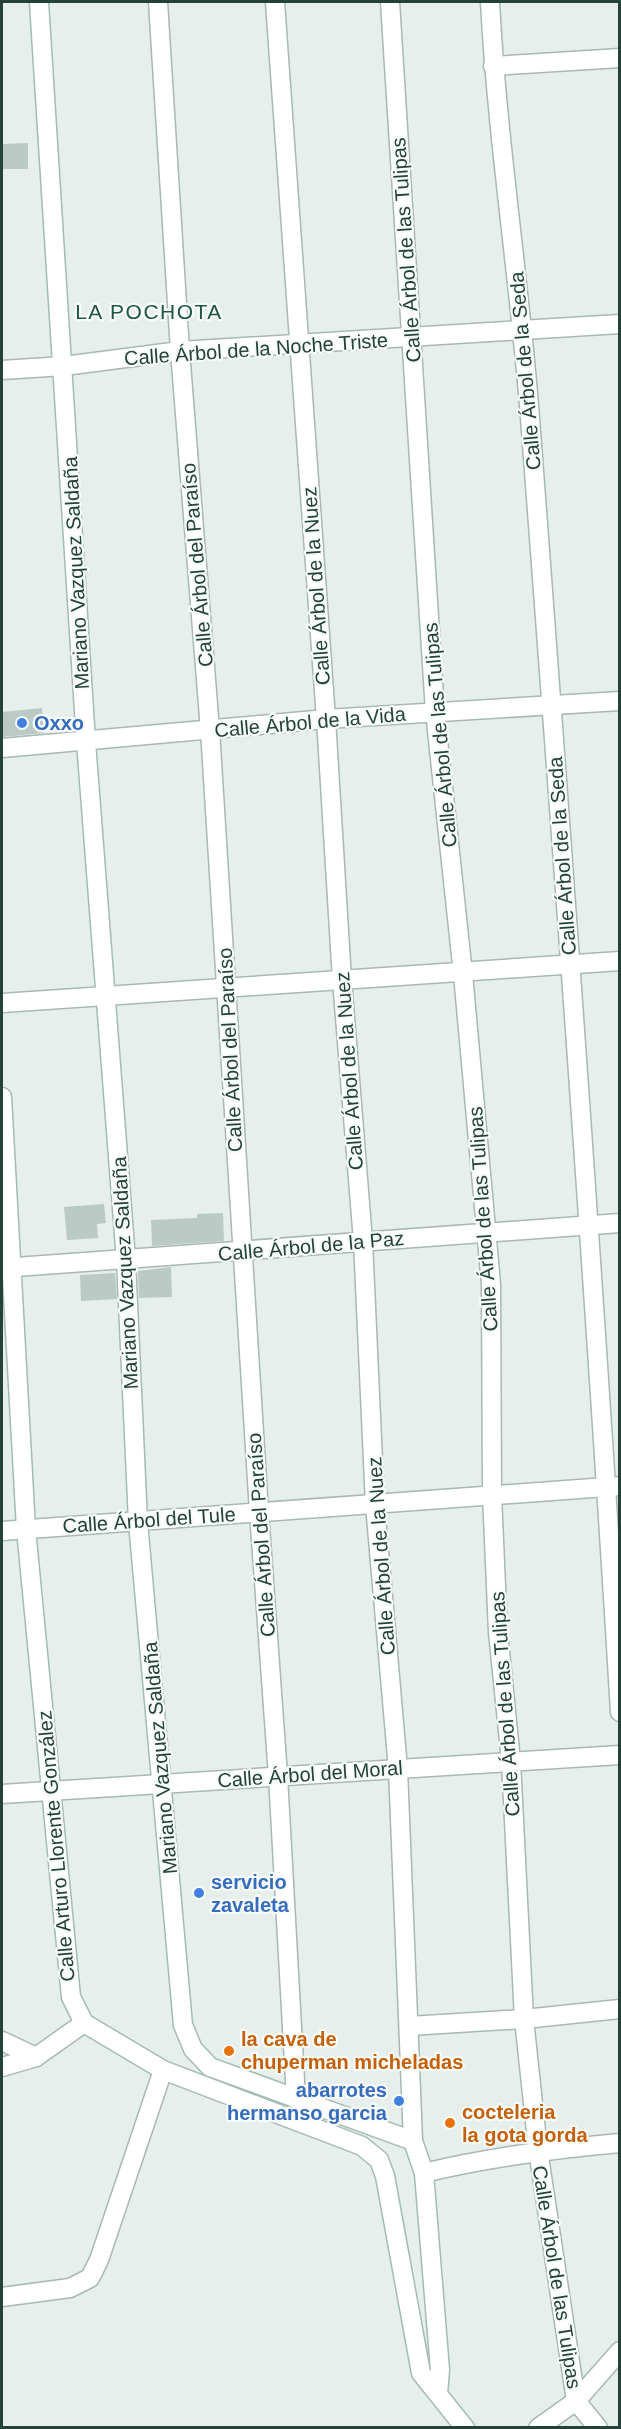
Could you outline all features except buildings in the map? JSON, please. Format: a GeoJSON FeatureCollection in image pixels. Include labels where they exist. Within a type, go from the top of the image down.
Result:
{"type":"FeatureCollection","features":[{"type":"Feature","properties":{"kind":"street","name":"Mariano Vazquez Saldaña"},"geometry":{"type":"LineString","coordinates":[[39,2],[64,366],[86,742],[126,1260],[138,1522],[183,2025],[193,2049],[210,2067],[413,2141]]}},
{"type":"Feature","properties":{"kind":"street","name":"Calle Árbol del Paraíso"},"geometry":{"type":"LineString","coordinates":[[158,2],[180,351],[210,730],[242,1252],[278,1776],[296,2099]]}},
{"type":"Feature","properties":{"kind":"street","name":"Calle Árbol de la Nuez"},"geometry":{"type":"LineString","coordinates":[[275,2],[298,345],[327,719],[342,980],[363,1241],[375,1505],[398,1769],[413,2141]]}},
{"type":"Feature","properties":{"kind":"street","name":"Calle Árbol de las Tulipas"},"geometry":{"type":"LineString","coordinates":[[390,2],[435,712],[463,974],[486,1233],[494,1381],[492,1495],[498,1632],[511,1761],[524,2019],[538,2150],[576,2401],[598,2427]]}},
{"type":"Feature","properties":{"kind":"street","name":"Calle Árbol de la Seda"},"geometry":{"type":"LineString","coordinates":[[489,2],[493,66],[523,329],[552,706],[587,1225],[613,1486],[620,1712]]}},
{"type":"Feature","properties":{"kind":"street"},"geometry":{"type":"LineString","coordinates":[[493,66],[620,58]]}},
{"type":"Feature","properties":{"kind":"street","name":"Calle Árbol de la Noche Triste"},"geometry":{"type":"LineString","coordinates":[[2,370],[64,366],[180,351],[620,324]]}},
{"type":"Feature","properties":{"kind":"street","name":"Calle Árbol de la Vida"},"geometry":{"type":"LineString","coordinates":[[2,748],[327,719],[620,701]]}},
{"type":"Feature","properties":{"kind":"street"},"geometry":{"type":"LineString","coordinates":[[2,1003],[463,974],[620,961]]}},
{"type":"Feature","properties":{"kind":"street","name":"Calle Arturo Llorente González"},"geometry":{"type":"LineString","coordinates":[[2,1097],[7,1268],[26,1529],[69,1987],[71,1997],[84,2023]]}},
{"type":"Feature","properties":{"kind":"street","name":"Calle Árbol de la Paz"},"geometry":{"type":"LineString","coordinates":[[7,1268],[620,1223]]}},
{"type":"Feature","properties":{"kind":"street","name":"Calle Árbol del Tule"},"geometry":{"type":"LineString","coordinates":[[2,1531],[613,1486]]}},
{"type":"Feature","properties":{"kind":"street","name":"Calle Árbol del Moral"},"geometry":{"type":"LineString","coordinates":[[2,1794],[620,1755]]}},
{"type":"Feature","properties":{"kind":"street"},"geometry":{"type":"LineString","coordinates":[[409,2026],[524,2019],[620,2009]]}},
{"type":"Feature","properties":{"kind":"street"},"geometry":{"type":"LineString","coordinates":[[2,2067],[36,2057],[84,2023],[163,2070],[362,2146],[379,2160],[385,2176],[421,2373],[465,2427]]}},
{"type":"Feature","properties":{"kind":"street"},"geometry":{"type":"LineString","coordinates":[[2,2041],[36,2057]]}},
{"type":"Feature","properties":{"kind":"street"},"geometry":{"type":"LineString","coordinates":[[2,2297],[70,2288],[90,2278],[99,2260],[163,2070]]}},
{"type":"Feature","properties":{"kind":"street"},"geometry":{"type":"LineString","coordinates":[[413,2141],[424,2173],[440,2370],[438,2393]]}},
{"type":"Feature","properties":{"kind":"street"},"geometry":{"type":"LineString","coordinates":[[424,2173],[482,2158],[538,2150],[620,2143]]}},
{"type":"Feature","properties":{"kind":"street"},"geometry":{"type":"LineString","coordinates":[[538,2427],[576,2401],[620,2351]]}},
{"type":"Feature","properties":{"kind":"place","name":"Oxxo"},"geometry":{"type":"Point","coordinates":[22,723]}},
{"type":"Feature","properties":{"kind":"place","name":"servicio zavaleta"},"geometry":{"type":"Point","coordinates":[199,1893]}},
{"type":"Feature","properties":{"kind":"place","name":"la cava de chuperman micheladas"},"geometry":{"type":"Point","coordinates":[229,2051]}},
{"type":"Feature","properties":{"kind":"place","name":"abarrotes hermanso garcia"},"geometry":{"type":"Point","coordinates":[399,2101]}},
{"type":"Feature","properties":{"kind":"place","name":"cocteleria la gota gorda"},"geometry":{"type":"Point","coordinates":[450,2123]}},
{"type":"Feature","properties":{"kind":"district","name":"LA POCHOTA"},"geometry":{"type":"Point","coordinates":[149,312]}}]}
